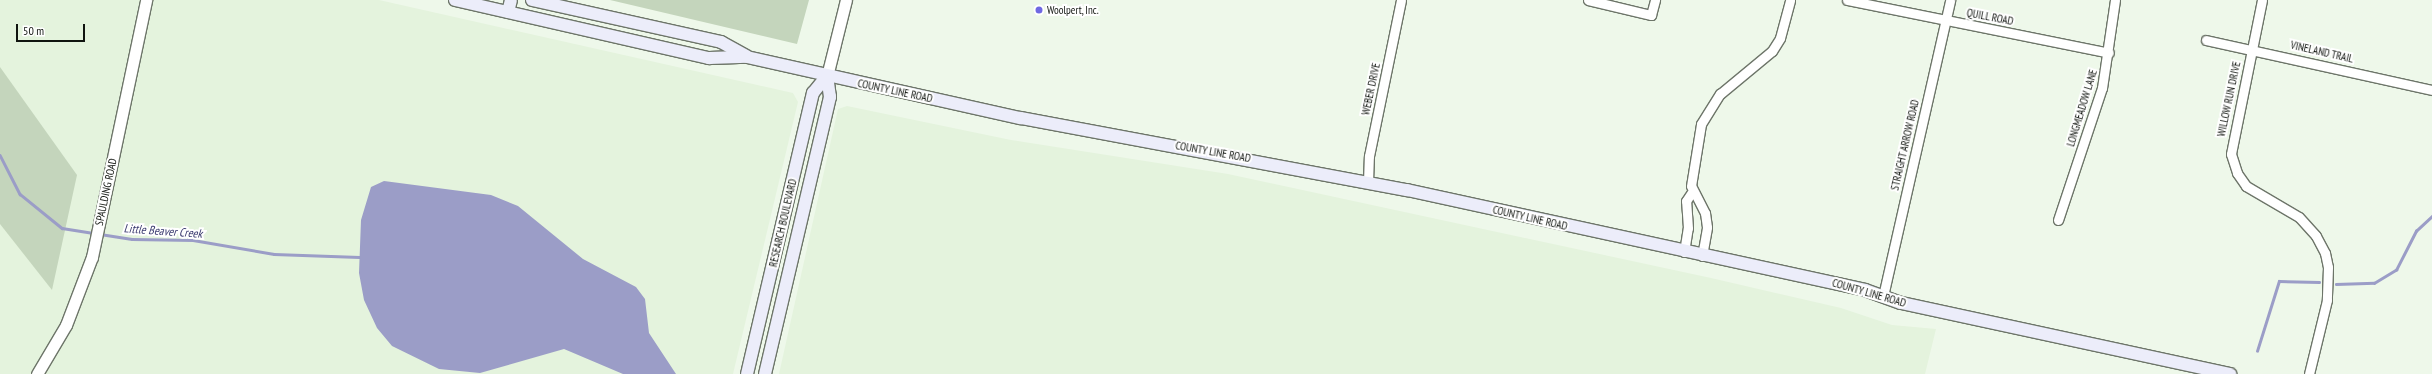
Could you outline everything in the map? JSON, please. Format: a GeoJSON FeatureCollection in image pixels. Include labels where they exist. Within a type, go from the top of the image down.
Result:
{"type":"FeatureCollection","features":[{"type":"Feature","properties":{"kind":"main road"},"geometry":{"type":"LineString","coordinates":[[454,0],[510,6],[709,58],[747,57],[827,76]]}},
{"type":"Feature","properties":{"kind":"main road"},"geometry":{"type":"LineString","coordinates":[[532,0],[721,42],[747,57]]}},
{"type":"Feature","properties":{"kind":"main road","name":"COUNTY LINE ROAD"},"geometry":{"type":"LineString","coordinates":[[827,76],[1021,118],[1368,182],[2230,374]]}},
{"type":"Feature","properties":{"kind":"main road","name":"RESEARCH BOULEVARD"},"geometry":{"type":"LineString","coordinates":[[747,374],[813,93],[827,76]]}},
{"type":"Feature","properties":{"kind":"main road","name":"RESEARCH BOULEVARD"},"geometry":{"type":"LineString","coordinates":[[766,374],[830,97],[827,76]]}},
{"type":"Feature","properties":{"kind":"street","name":"SPAULDING ROAD"},"geometry":{"type":"LineString","coordinates":[[37,374],[66,325],[92,257],[146,0]]}},
{"type":"Feature","properties":{"kind":"street"},"geometry":{"type":"LineString","coordinates":[[827,76],[846,0]]}},
{"type":"Feature","properties":{"kind":"street","name":"WEBER DRIVE"},"geometry":{"type":"LineString","coordinates":[[1368,182],[1369,156],[1401,0]]}},
{"type":"Feature","properties":{"kind":"street"},"geometry":{"type":"LineString","coordinates":[[1588,0],[1651,15],[1655,0]]}},
{"type":"Feature","properties":{"kind":"street"},"geometry":{"type":"LineString","coordinates":[[1684,252],[1688,228],[1686,201],[1692,192],[1694,164],[1707,111],[1720,94],[1772,51],[1780,38],[1790,0]]}},
{"type":"Feature","properties":{"kind":"street","name":"QUILL ROAD"},"geometry":{"type":"LineString","coordinates":[[1847,0],[2109,53]]}},
{"type":"Feature","properties":{"kind":"street","name":"STRAIGHT ARROW ROAD"},"geometry":{"type":"LineString","coordinates":[[1883,296],[1950,0]]}},
{"type":"Feature","properties":{"kind":"street","name":"LONGMEADOW LANE"},"geometry":{"type":"LineString","coordinates":[[2058,220],[2097,108],[2109,53],[2115,0]]}},
{"type":"Feature","properties":{"kind":"street","name":"WILLOW RUN DRIVE"},"geometry":{"type":"LineString","coordinates":[[2262,0],[2231,141],[2232,160],[2246,186],[2299,217],[2316,236],[2324,253],[2328,267],[2327,300],[2309,374]]}},
{"type":"Feature","properties":{"kind":"street","name":"VINELAND TRAIL"},"geometry":{"type":"LineString","coordinates":[[2206,40],[2432,90]]}},
{"type":"Feature","properties":{"kind":"street"},"geometry":{"type":"LineString","coordinates":[[1692,192],[1700,200],[1707,227],[1702,256]]}},
{"type":"Feature","properties":{"kind":"shaded area"},"geometry":{"type":"Polygon","coordinates":[[[0,0],[379,0],[793,93],[798,102],[733,374],[0,374],[0,0]]]}},
{"type":"Feature","properties":{"kind":"shaded area"},"geometry":{"type":"Polygon","coordinates":[[[610,0],[809,0],[797,44],[610,0]]]}},
{"type":"Feature","properties":{"kind":"shaded area"},"geometry":{"type":"Polygon","coordinates":[[[0,67],[77,175],[52,290],[0,224],[0,67]]]}},
{"type":"Feature","properties":{"kind":"shaded area"},"geometry":{"type":"Polygon","coordinates":[[[847,106],[1011,140],[1228,174],[1711,278],[1841,308],[1892,325],[1936,329],[1925,374],[779,374],[838,109],[847,106]]]}},
{"type":"Feature","properties":{"kind":"water"},"geometry":{"type":"Polygon","coordinates":[[[384,181],[491,195],[518,206],[583,259],[636,287],[645,299],[649,333],[676,374],[623,374],[564,349],[480,373],[439,369],[392,346],[377,328],[364,300],[359,273],[361,220],[371,187],[384,181]]]}},
{"type":"Feature","properties":{"kind":"waterway","name":"Little Beaver Creek"},"geometry":{"type":"LineString","coordinates":[[0,155],[20,194],[62,228],[95,233]]}},
{"type":"Feature","properties":{"kind":"waterway"},"geometry":{"type":"LineString","coordinates":[[2336,284],[2374,283],[2396,270],[2416,231],[2432,216]]}},
{"type":"Feature","properties":{"kind":"waterway","name":"Little Beaver Creek"},"geometry":{"type":"LineString","coordinates":[[100,234],[132,239],[193,240],[274,254],[359,257]]}},
{"type":"Feature","properties":{"kind":"waterway"},"geometry":{"type":"LineString","coordinates":[[2257,351],[2279,281],[2319,282]]}},
{"type":"Feature","properties":{"kind":"place","name":"Woolpert, Inc."},"geometry":{"type":"Point","coordinates":[1039,10]}}]}
